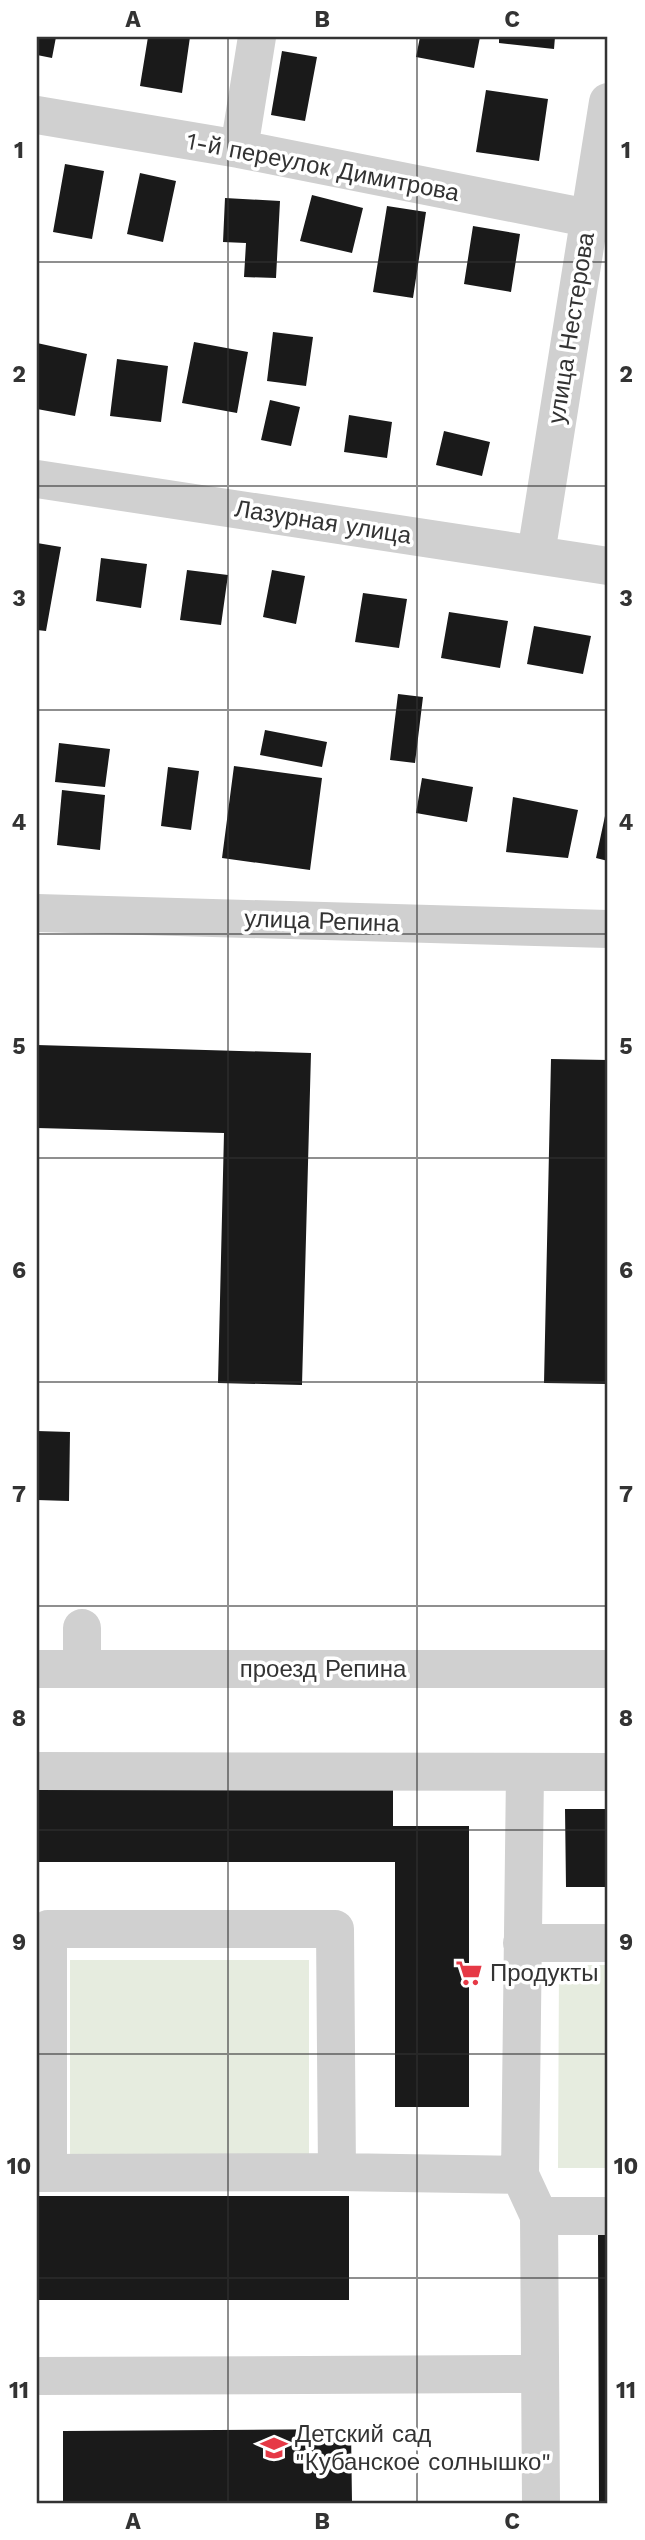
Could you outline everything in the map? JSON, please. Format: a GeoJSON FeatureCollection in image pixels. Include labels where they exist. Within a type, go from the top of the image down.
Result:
{"type":"FeatureCollection","features":[{"type":"Feature","properties":{"kind":"street"},"geometry":{"type":"LineString","coordinates":[[239,149],[257,37]]}},
{"type":"Feature","properties":{"kind":"street","name":"улица Нестерова"},"geometry":{"type":"LineString","coordinates":[[536,554],[598,221],[608,102]]}},
{"type":"Feature","properties":{"kind":"street","name":"1-й переулок Димитрова"},"geometry":{"type":"LineString","coordinates":[[37,115],[239,149],[598,221]]}},
{"type":"Feature","properties":{"kind":"street","name":"Лазурная улица"},"geometry":{"type":"LineString","coordinates":[[37,479],[608,566]]}},
{"type":"Feature","properties":{"kind":"street","name":"улица Репина"},"geometry":{"type":"LineString","coordinates":[[37,913],[608,929]]}},
{"type":"Feature","properties":{"kind":"street"},"geometry":{"type":"LineString","coordinates":[[82,1628],[82,1669]]}},
{"type":"Feature","properties":{"kind":"street","name":"проезд Репина"},"geometry":{"type":"LineString","coordinates":[[37,1669],[608,1669]]}},
{"type":"Feature","properties":{"kind":"street"},"geometry":{"type":"LineString","coordinates":[[37,1771],[608,1772]]}},
{"type":"Feature","properties":{"kind":"street"},"geometry":{"type":"LineString","coordinates":[[525,1772],[520,2175],[539,2216],[541,2503]]}},
{"type":"Feature","properties":{"kind":"street"},"geometry":{"type":"LineString","coordinates":[[337,2172],[335,1929],[48,1929],[43,2173],[337,2172],[520,2175]]}},
{"type":"Feature","properties":{"kind":"street"},"geometry":{"type":"LineString","coordinates":[[522,1942],[608,1943]]}},
{"type":"Feature","properties":{"kind":"street"},"geometry":{"type":"LineString","coordinates":[[539,2216],[608,2216]]}},
{"type":"Feature","properties":{"kind":"street"},"geometry":{"type":"LineString","coordinates":[[37,2376],[540,2374]]}},
{"type":"Feature","properties":{"kind":"shaded area"},"geometry":{"type":"Polygon","coordinates":[[[70,1960],[309,1960],[309,2156],[70,2155],[70,1960]]]}},
{"type":"Feature","properties":{"kind":"shaded area"},"geometry":{"type":"Polygon","coordinates":[[[559,1965],[608,1965],[608,2168],[558,2168],[559,1965]]]}},
{"type":"Feature","properties":{"kind":"building"},"geometry":{"type":"Polygon","coordinates":[[[37,37],[56,37],[52,58],[37,55],[37,37]]]}},
{"type":"Feature","properties":{"kind":"building"},"geometry":{"type":"Polygon","coordinates":[[[148,37],[190,37],[182,93],[140,86],[148,37]]]}},
{"type":"Feature","properties":{"kind":"building"},"geometry":{"type":"Polygon","coordinates":[[[420,37],[480,37],[474,68],[416,57],[420,37]]]}},
{"type":"Feature","properties":{"kind":"building"},"geometry":{"type":"Polygon","coordinates":[[[499,37],[555,37],[554,49],[499,43],[499,37]]]}},
{"type":"Feature","properties":{"kind":"building"},"geometry":{"type":"Polygon","coordinates":[[[282,51],[317,57],[305,121],[271,115],[282,51]]]}},
{"type":"Feature","properties":{"kind":"building"},"geometry":{"type":"Polygon","coordinates":[[[486,90],[548,99],[539,161],[476,152],[486,90]]]}},
{"type":"Feature","properties":{"kind":"building"},"geometry":{"type":"Polygon","coordinates":[[[65,164],[104,171],[92,239],[53,232],[65,164]]]}},
{"type":"Feature","properties":{"kind":"building"},"geometry":{"type":"Polygon","coordinates":[[[140,173],[176,181],[163,242],[127,234],[140,173]]]}},
{"type":"Feature","properties":{"kind":"building"},"geometry":{"type":"Polygon","coordinates":[[[312,195],[363,208],[352,253],[300,241],[312,195]]]}},
{"type":"Feature","properties":{"kind":"building"},"geometry":{"type":"Polygon","coordinates":[[[225,198],[280,201],[276,278],[244,277],[246,243],[223,242],[225,198]]]}},
{"type":"Feature","properties":{"kind":"building"},"geometry":{"type":"Polygon","coordinates":[[[387,206],[426,212],[413,298],[373,292],[387,206]]]}},
{"type":"Feature","properties":{"kind":"building"},"geometry":{"type":"Polygon","coordinates":[[[473,226],[520,234],[511,292],[464,284],[473,226]]]}},
{"type":"Feature","properties":{"kind":"building"},"geometry":{"type":"Polygon","coordinates":[[[273,332],[313,337],[306,386],[267,381],[273,332]]]}},
{"type":"Feature","properties":{"kind":"building"},"geometry":{"type":"Polygon","coordinates":[[[194,342],[248,352],[237,413],[182,403],[194,342]]]}},
{"type":"Feature","properties":{"kind":"building"},"geometry":{"type":"Polygon","coordinates":[[[37,343],[87,354],[75,416],[37,409],[37,343]]]}},
{"type":"Feature","properties":{"kind":"building"},"geometry":{"type":"Polygon","coordinates":[[[117,359],[168,366],[161,422],[110,416],[117,359]]]}},
{"type":"Feature","properties":{"kind":"building"},"geometry":{"type":"Polygon","coordinates":[[[270,400],[300,407],[291,446],[261,440],[270,400]]]}},
{"type":"Feature","properties":{"kind":"building"},"geometry":{"type":"Polygon","coordinates":[[[349,415],[392,422],[387,458],[344,452],[349,415]]]}},
{"type":"Feature","properties":{"kind":"building"},"geometry":{"type":"Polygon","coordinates":[[[444,431],[490,442],[482,476],[436,465],[444,431]]]}},
{"type":"Feature","properties":{"kind":"building"},"geometry":{"type":"Polygon","coordinates":[[[37,543],[61,547],[46,631],[37,630],[37,543]]]}},
{"type":"Feature","properties":{"kind":"building"},"geometry":{"type":"Polygon","coordinates":[[[101,558],[147,564],[141,608],[96,601],[101,558]]]}},
{"type":"Feature","properties":{"kind":"building"},"geometry":{"type":"Polygon","coordinates":[[[187,570],[228,575],[221,625],[180,620],[187,570]]]}},
{"type":"Feature","properties":{"kind":"building"},"geometry":{"type":"Polygon","coordinates":[[[272,570],[305,576],[296,624],[263,617],[272,570]]]}},
{"type":"Feature","properties":{"kind":"building"},"geometry":{"type":"Polygon","coordinates":[[[363,593],[407,599],[399,648],[355,642],[363,593]]]}},
{"type":"Feature","properties":{"kind":"building"},"geometry":{"type":"Polygon","coordinates":[[[449,612],[508,621],[500,668],[441,658],[449,612]]]}},
{"type":"Feature","properties":{"kind":"building"},"geometry":{"type":"Polygon","coordinates":[[[534,626],[591,636],[583,674],[527,664],[534,626]]]}},
{"type":"Feature","properties":{"kind":"building"},"geometry":{"type":"Polygon","coordinates":[[[398,694],[423,697],[415,763],[390,760],[398,694]]]}},
{"type":"Feature","properties":{"kind":"building"},"geometry":{"type":"Polygon","coordinates":[[[265,730],[327,742],[322,767],[260,755],[265,730]]]}},
{"type":"Feature","properties":{"kind":"building"},"geometry":{"type":"Polygon","coordinates":[[[59,743],[110,749],[105,787],[55,782],[59,743]]]}},
{"type":"Feature","properties":{"kind":"building"},"geometry":{"type":"Polygon","coordinates":[[[234,766],[322,778],[310,870],[222,858],[234,766]]]}},
{"type":"Feature","properties":{"kind":"building"},"geometry":{"type":"Polygon","coordinates":[[[168,767],[199,771],[191,830],[161,826],[168,767]]]}},
{"type":"Feature","properties":{"kind":"building"},"geometry":{"type":"Polygon","coordinates":[[[422,778],[473,787],[467,822],[416,813],[422,778]]]}},
{"type":"Feature","properties":{"kind":"building"},"geometry":{"type":"Polygon","coordinates":[[[62,790],[105,795],[100,850],[57,845],[62,790]]]}},
{"type":"Feature","properties":{"kind":"building"},"geometry":{"type":"Polygon","coordinates":[[[513,797],[578,810],[568,858],[506,852],[513,797]]]}},
{"type":"Feature","properties":{"kind":"building"},"geometry":{"type":"Polygon","coordinates":[[[605,816],[608,817],[608,861],[596,858],[605,816]]]}},
{"type":"Feature","properties":{"kind":"building"},"geometry":{"type":"Polygon","coordinates":[[[37,1045],[311,1053],[302,1385],[218,1383],[224,1133],[37,1128],[37,1045]]]}},
{"type":"Feature","properties":{"kind":"building"},"geometry":{"type":"Polygon","coordinates":[[[551,1059],[608,1060],[608,1384],[544,1383],[551,1059]]]}},
{"type":"Feature","properties":{"kind":"building"},"geometry":{"type":"Polygon","coordinates":[[[37,1431],[70,1432],[69,1501],[37,1500],[37,1431]]]}},
{"type":"Feature","properties":{"kind":"building"},"geometry":{"type":"Polygon","coordinates":[[[37,1780],[393,1780],[393,1826],[469,1826],[469,2107],[395,2107],[395,1862],[37,1862],[37,1780]]]}},
{"type":"Feature","properties":{"kind":"building"},"geometry":{"type":"Polygon","coordinates":[[[565,1809],[608,1809],[608,1887],[566,1887],[565,1809]]]}},
{"type":"Feature","properties":{"kind":"building"},"geometry":{"type":"Polygon","coordinates":[[[37,2196],[349,2196],[349,2300],[37,2300],[37,2196]]]}},
{"type":"Feature","properties":{"kind":"building"},"geometry":{"type":"Polygon","coordinates":[[[598,2232],[608,2232],[608,2503],[599,2503],[598,2232]]]}},
{"type":"Feature","properties":{"kind":"building"},"geometry":{"type":"Polygon","coordinates":[[[351,2429],[352,2503],[63,2503],[63,2431],[351,2429]]]}},
{"type":"Feature","properties":{"kind":"place","name":"Продукты"},"geometry":{"type":"Point","coordinates":[469,1973]}},
{"type":"Feature","properties":{"kind":"place","name":"Детский сад \"Кубанское солнышко\""},"geometry":{"type":"Point","coordinates":[274,2448]}}]}
